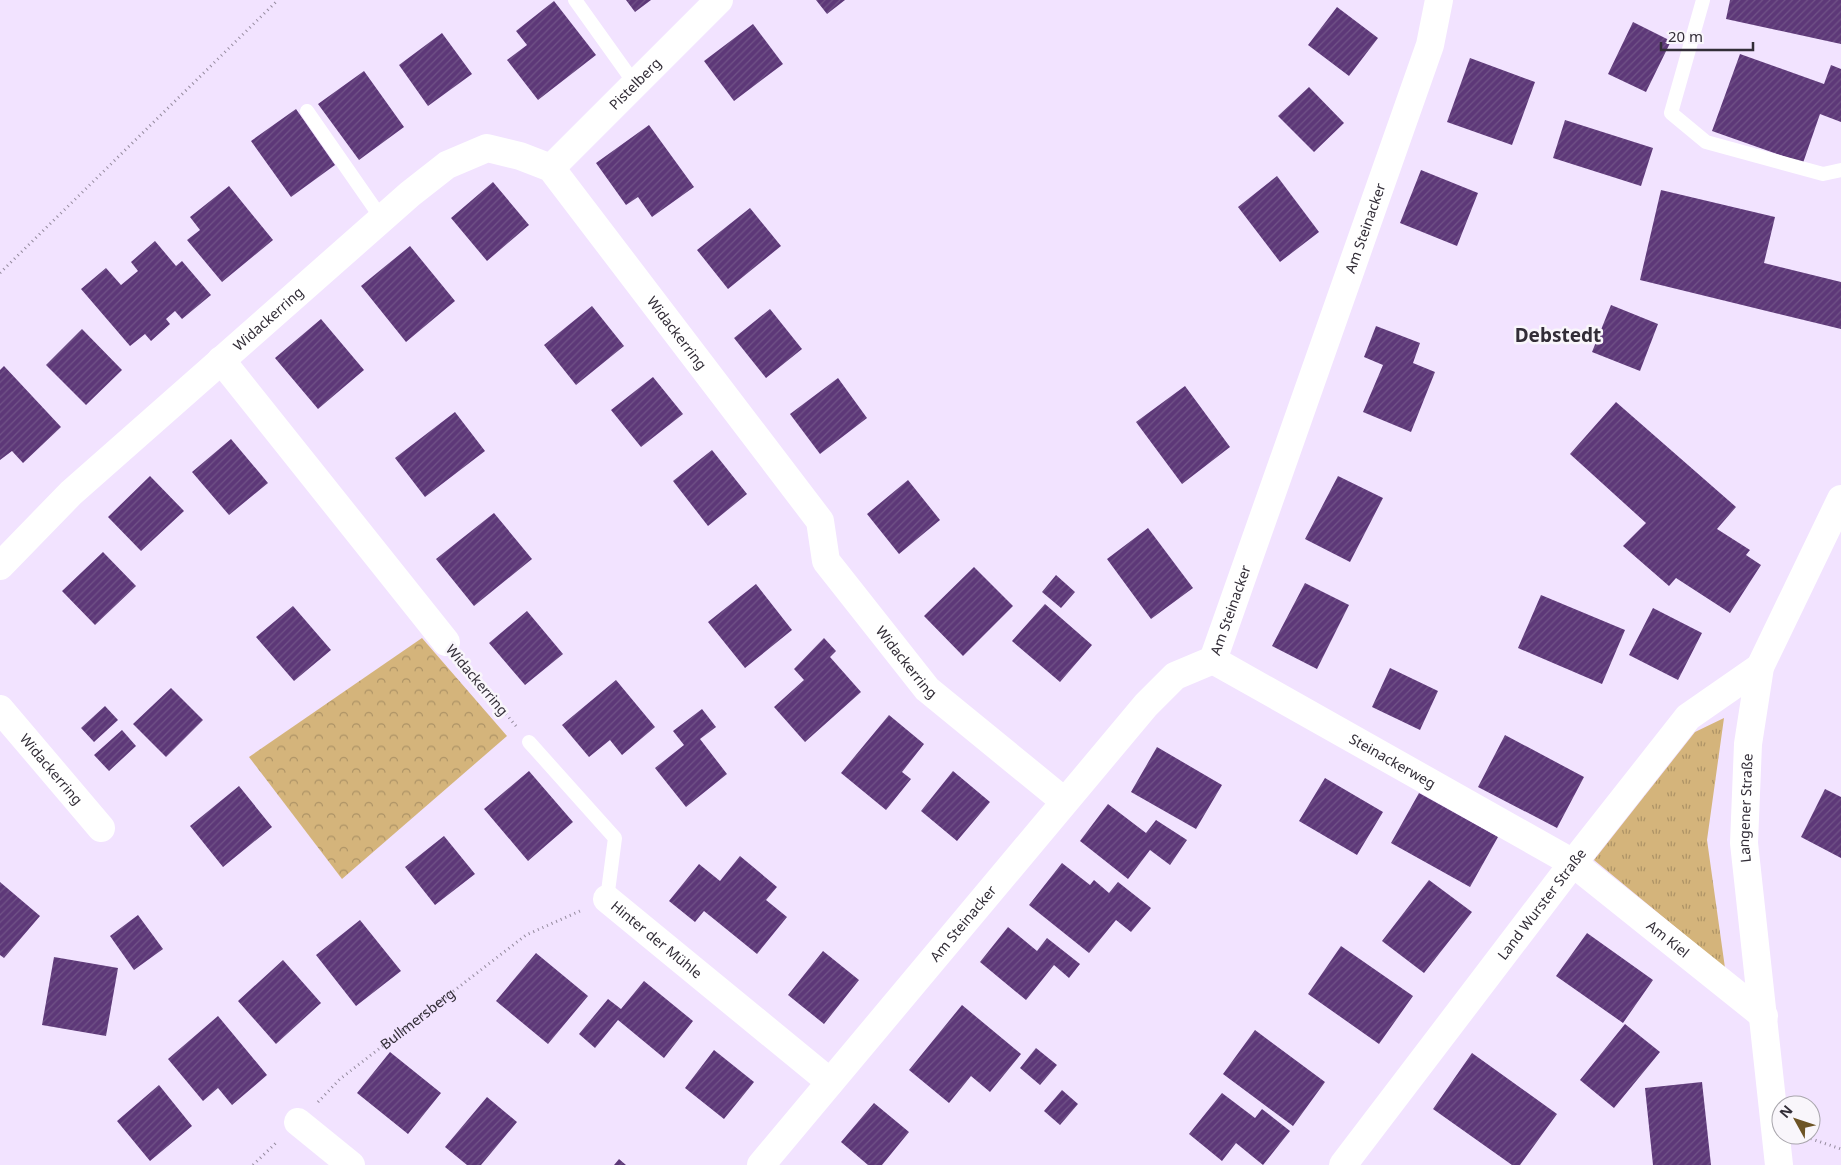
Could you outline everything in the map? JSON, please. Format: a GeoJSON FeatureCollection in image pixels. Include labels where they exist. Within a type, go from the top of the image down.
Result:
{"type":"FeatureCollection","features":[{"type":"Feature","properties":{"kind":"street","name":"Pistelberg"},"geometry":{"type":"LineString","coordinates":[[552,168],[718,0]]}},
{"type":"Feature","properties":{"kind":"street","name":"Am Steinacker"},"geometry":{"type":"LineString","coordinates":[[761,1165],[1146,705],[1175,676],[1213,660],[1430,45],[1439,0]]}},
{"type":"Feature","properties":{"kind":"street","name":"Widackerring"},"geometry":{"type":"LineString","coordinates":[[0,566],[71,493],[410,194],[447,165],[487,148],[520,156],[552,168],[820,521],[826,561],[927,689],[1064,802]]}},
{"type":"Feature","properties":{"kind":"street","name":"Widackerring"},"geometry":{"type":"LineString","coordinates":[[221,360],[446,642]]}},
{"type":"Feature","properties":{"kind":"street","name":"Langener Straße"},"geometry":{"type":"LineString","coordinates":[[1779,1165],[1744,843],[1748,744],[1760,667],[1841,499]]}},
{"type":"Feature","properties":{"kind":"street","name":"Steinackerweg"},"geometry":{"type":"LineString","coordinates":[[1213,660],[1573,863]]}},
{"type":"Feature","properties":{"kind":"street","name":"Land Wurster Straße"},"geometry":{"type":"LineString","coordinates":[[1343,1165],[1573,863],[1688,717],[1760,667]]}},
{"type":"Feature","properties":{"kind":"street","name":"Widackerring"},"geometry":{"type":"LineString","coordinates":[[0,708],[101,828]]}},
{"type":"Feature","properties":{"kind":"street","name":"Am Kiel"},"geometry":{"type":"LineString","coordinates":[[1573,863],[1764,1016]]}},
{"type":"Feature","properties":{"kind":"street","name":"Hinter der Mühle"},"geometry":{"type":"LineString","coordinates":[[607,899],[830,1082]]}},
{"type":"Feature","properties":{"kind":"street"},"geometry":{"type":"LineString","coordinates":[[298,1122],[352,1165]]}},
{"type":"Feature","properties":{"kind":"lane"},"geometry":{"type":"LineString","coordinates":[[575,0],[637,81]]}},
{"type":"Feature","properties":{"kind":"lane"},"geometry":{"type":"LineString","coordinates":[[585,0],[637,81]]}},
{"type":"Feature","properties":{"kind":"lane"},"geometry":{"type":"LineString","coordinates":[[1703,0],[1671,113],[1706,142],[1823,174],[1841,170]]}},
{"type":"Feature","properties":{"kind":"lane"},"geometry":{"type":"LineString","coordinates":[[307,111],[382,219]]}},
{"type":"Feature","properties":{"kind":"lane","name":"Hinter der Mühle"},"geometry":{"type":"LineString","coordinates":[[528,742],[615,838],[607,899]]}},
{"type":"Feature","properties":{"kind":"path"},"geometry":{"type":"LineString","coordinates":[[0,273],[278,0]]}},
{"type":"Feature","properties":{"kind":"path","name":"Widackerring"},"geometry":{"type":"LineString","coordinates":[[446,642],[528,742]]}},
{"type":"Feature","properties":{"kind":"path","name":"Bullmersberg"},"geometry":{"type":"LineString","coordinates":[[298,1122],[340,1079],[526,935],[607,899]]}},
{"type":"Feature","properties":{"kind":"path"},"geometry":{"type":"LineString","coordinates":[[1821,1142],[1841,1149]]}},
{"type":"Feature","properties":{"kind":"green space"},"geometry":{"type":"Polygon","coordinates":[[[422,638],[507,736],[342,879],[249,757],[422,638]]]}},
{"type":"Feature","properties":{"kind":"green space"},"geometry":{"type":"Polygon","coordinates":[[[1724,718],[1707,840],[1725,968],[1594,860],[1695,732],[1724,718]]]}},
{"type":"Feature","properties":{"kind":"building"},"geometry":{"type":"Polygon","coordinates":[[[626,0],[651,0],[635,12],[626,0]]]}},
{"type":"Feature","properties":{"kind":"building"},"geometry":{"type":"Polygon","coordinates":[[[816,0],[845,0],[827,14],[816,0]]]}},
{"type":"Feature","properties":{"kind":"building"},"geometry":{"type":"Polygon","coordinates":[[[1730,0],[1841,0],[1841,44],[1726,19],[1730,0]]]}},
{"type":"Feature","properties":{"kind":"building"},"geometry":{"type":"Polygon","coordinates":[[[554,1],[596,55],[538,100],[507,60],[527,45],[516,31],[554,1]]]}},
{"type":"Feature","properties":{"kind":"building"},"geometry":{"type":"Polygon","coordinates":[[[1337,7],[1378,38],[1349,76],[1308,45],[1337,7]]]}},
{"type":"Feature","properties":{"kind":"building"},"geometry":{"type":"Polygon","coordinates":[[[1633,22],[1671,41],[1646,92],[1608,74],[1633,22]]]}},
{"type":"Feature","properties":{"kind":"building"},"geometry":{"type":"Polygon","coordinates":[[[753,24],[783,64],[734,101],[704,61],[753,24]]]}},
{"type":"Feature","properties":{"kind":"building"},"geometry":{"type":"Polygon","coordinates":[[[442,33],[472,74],[428,106],[399,65],[442,33]]]}},
{"type":"Feature","properties":{"kind":"building"},"geometry":{"type":"Polygon","coordinates":[[[1740,54],[1824,84],[1831,65],[1841,69],[1841,122],[1820,114],[1803,163],[1712,131],[1740,54]]]}},
{"type":"Feature","properties":{"kind":"building"},"geometry":{"type":"Polygon","coordinates":[[[1470,58],[1535,82],[1512,145],[1447,122],[1470,58]]]}},
{"type":"Feature","properties":{"kind":"building"},"geometry":{"type":"Polygon","coordinates":[[[364,71],[404,127],[359,160],[318,104],[364,71]]]}},
{"type":"Feature","properties":{"kind":"building"},"geometry":{"type":"Polygon","coordinates":[[[1309,87],[1344,123],[1314,152],[1278,116],[1309,87]]]}},
{"type":"Feature","properties":{"kind":"building"},"geometry":{"type":"Polygon","coordinates":[[[296,109],[335,165],[291,197],[251,141],[296,109]]]}},
{"type":"Feature","properties":{"kind":"building"},"geometry":{"type":"Polygon","coordinates":[[[1565,120],[1653,148],[1641,186],[1553,158],[1565,120]]]}},
{"type":"Feature","properties":{"kind":"building"},"geometry":{"type":"Polygon","coordinates":[[[649,125],[694,187],[652,217],[638,197],[626,205],[596,163],[649,125]]]}},
{"type":"Feature","properties":{"kind":"building"},"geometry":{"type":"Polygon","coordinates":[[[1421,170],[1478,193],[1457,246],[1400,223],[1421,170]]]}},
{"type":"Feature","properties":{"kind":"building"},"geometry":{"type":"Polygon","coordinates":[[[1277,176],[1319,232],[1280,262],[1238,207],[1277,176]]]}},
{"type":"Feature","properties":{"kind":"building"},"geometry":{"type":"Polygon","coordinates":[[[493,182],[529,225],[487,261],[451,218],[493,182]]]}},
{"type":"Feature","properties":{"kind":"building"},"geometry":{"type":"Polygon","coordinates":[[[229,186],[273,240],[222,282],[187,240],[200,230],[190,217],[229,186]]]}},
{"type":"Feature","properties":{"kind":"building"},"geometry":{"type":"Polygon","coordinates":[[[1661,190],[1775,217],[1764,263],[1841,282],[1841,329],[1640,280],[1661,190]]]}},
{"type":"Feature","properties":{"kind":"building"},"geometry":{"type":"Polygon","coordinates":[[[750,208],[781,246],[728,289],[697,250],[750,208]]]}},
{"type":"Feature","properties":{"kind":"building"},"geometry":{"type":"Polygon","coordinates":[[[155,241],[176,266],[182,261],[211,295],[182,319],[175,311],[166,319],[170,324],[151,341],[145,334],[130,346],[81,289],[106,268],[121,285],[138,271],[131,262],[155,241]]]}},
{"type":"Feature","properties":{"kind":"building"},"geometry":{"type":"Polygon","coordinates":[[[410,246],[455,301],[406,342],[361,286],[410,246]]]}},
{"type":"Feature","properties":{"kind":"building"},"geometry":{"type":"Polygon","coordinates":[[[1611,305],[1658,324],[1640,371],[1592,352],[1611,305]]]}},
{"type":"Feature","properties":{"kind":"building"},"geometry":{"type":"Polygon","coordinates":[[[592,306],[624,346],[576,385],[544,345],[592,306]]]}},
{"type":"Feature","properties":{"kind":"building"},"geometry":{"type":"Polygon","coordinates":[[[770,309],[802,349],[766,378],[734,338],[770,309]]]}},
{"type":"Feature","properties":{"kind":"building"},"geometry":{"type":"Polygon","coordinates":[[[321,319],[364,370],[318,409],[275,358],[321,319]]]}},
{"type":"Feature","properties":{"kind":"building"},"geometry":{"type":"Polygon","coordinates":[[[1376,326],[1420,343],[1413,363],[1435,372],[1411,432],[1363,412],[1383,365],[1364,357],[1376,326]]]}},
{"type":"Feature","properties":{"kind":"building"},"geometry":{"type":"Polygon","coordinates":[[[82,329],[122,370],[86,405],[46,365],[82,329]]]}},
{"type":"Feature","properties":{"kind":"building"},"geometry":{"type":"Polygon","coordinates":[[[4,366],[61,427],[23,463],[12,451],[0,460],[0,370],[4,366]]]}},
{"type":"Feature","properties":{"kind":"building"},"geometry":{"type":"Polygon","coordinates":[[[653,377],[683,414],[641,447],[611,410],[653,377]]]}},
{"type":"Feature","properties":{"kind":"building"},"geometry":{"type":"Polygon","coordinates":[[[838,378],[867,418],[820,454],[790,414],[838,378]]]}},
{"type":"Feature","properties":{"kind":"building"},"geometry":{"type":"Polygon","coordinates":[[[1185,386],[1230,447],[1182,484],[1136,422],[1185,386]]]}},
{"type":"Feature","properties":{"kind":"building"},"geometry":{"type":"Polygon","coordinates":[[[1616,402],[1736,507],[1717,529],[1750,550],[1746,555],[1761,565],[1730,613],[1676,578],[1669,586],[1623,546],[1646,523],[1570,454],[1616,402]]]}},
{"type":"Feature","properties":{"kind":"building"},"geometry":{"type":"Polygon","coordinates":[[[455,412],[485,451],[425,497],[395,458],[455,412]]]}},
{"type":"Feature","properties":{"kind":"building"},"geometry":{"type":"Polygon","coordinates":[[[231,439],[268,483],[229,515],[192,472],[231,439]]]}},
{"type":"Feature","properties":{"kind":"building"},"geometry":{"type":"Polygon","coordinates":[[[712,450],[747,494],[708,526],[673,481],[712,450]]]}},
{"type":"Feature","properties":{"kind":"building"},"geometry":{"type":"Polygon","coordinates":[[[150,476],[184,511],[141,551],[108,517],[150,476]]]}},
{"type":"Feature","properties":{"kind":"building"},"geometry":{"type":"Polygon","coordinates":[[[1338,476],[1383,498],[1350,562],[1305,539],[1338,476]]]}},
{"type":"Feature","properties":{"kind":"building"},"geometry":{"type":"Polygon","coordinates":[[[908,480],[940,520],[899,554],[867,514],[908,480]]]}},
{"type":"Feature","properties":{"kind":"building"},"geometry":{"type":"Polygon","coordinates":[[[494,513],[532,559],[474,606],[436,559],[494,513]]]}},
{"type":"Feature","properties":{"kind":"building"},"geometry":{"type":"Polygon","coordinates":[[[1148,528],[1193,588],[1151,619],[1107,559],[1148,528]]]}},
{"type":"Feature","properties":{"kind":"building"},"geometry":{"type":"Polygon","coordinates":[[[103,552],[136,586],[95,625],[62,591],[103,552]]]}},
{"type":"Feature","properties":{"kind":"building"},"geometry":{"type":"Polygon","coordinates":[[[974,567],[1013,606],[963,656],[924,616],[974,567]]]}},
{"type":"Feature","properties":{"kind":"building"},"geometry":{"type":"Polygon","coordinates":[[[1056,575],[1075,592],[1061,608],[1042,592],[1056,575]]]}},
{"type":"Feature","properties":{"kind":"building"},"geometry":{"type":"Polygon","coordinates":[[[1305,583],[1349,605],[1317,669],[1272,646],[1305,583]]]}},
{"type":"Feature","properties":{"kind":"building"},"geometry":{"type":"Polygon","coordinates":[[[756,584],[792,630],[745,668],[708,622],[756,584]]]}},
{"type":"Feature","properties":{"kind":"building"},"geometry":{"type":"Polygon","coordinates":[[[1541,595],[1625,630],[1602,684],[1518,648],[1541,595]]]}},
{"type":"Feature","properties":{"kind":"building"},"geometry":{"type":"Polygon","coordinates":[[[1045,604],[1092,645],[1060,682],[1012,641],[1045,604]]]}},
{"type":"Feature","properties":{"kind":"building"},"geometry":{"type":"Polygon","coordinates":[[[293,606],[331,650],[294,681],[256,637],[293,606]]]}},
{"type":"Feature","properties":{"kind":"building"},"geometry":{"type":"Polygon","coordinates":[[[1653,608],[1702,633],[1678,680],[1629,655],[1653,608]]]}},
{"type":"Feature","properties":{"kind":"building"},"geometry":{"type":"Polygon","coordinates":[[[527,611],[563,654],[525,685],[489,643],[527,611]]]}},
{"type":"Feature","properties":{"kind":"building"},"geometry":{"type":"Polygon","coordinates":[[[824,638],[836,651],[830,657],[861,692],[805,742],[774,707],[804,680],[794,669],[824,638]]]}},
{"type":"Feature","properties":{"kind":"building"},"geometry":{"type":"Polygon","coordinates":[[[1390,668],[1438,691],[1420,730],[1372,707],[1390,668]]]}},
{"type":"Feature","properties":{"kind":"building"},"geometry":{"type":"Polygon","coordinates":[[[616,680],[655,727],[622,755],[610,740],[589,757],[562,725],[616,680]]]}},
{"type":"Feature","properties":{"kind":"building"},"geometry":{"type":"Polygon","coordinates":[[[171,688],[203,720],[166,757],[133,724],[171,688]]]}},
{"type":"Feature","properties":{"kind":"building"},"geometry":{"type":"Polygon","coordinates":[[[105,706],[118,720],[94,742],[81,728],[105,706]]]}},
{"type":"Feature","properties":{"kind":"building"},"geometry":{"type":"Polygon","coordinates":[[[702,709],[716,727],[700,739],[727,774],[686,807],[655,768],[684,745],[673,731],[702,709]]]}},
{"type":"Feature","properties":{"kind":"building"},"geometry":{"type":"Polygon","coordinates":[[[889,715],[924,744],[902,772],[911,779],[886,810],[841,773],[889,715]]]}},
{"type":"Feature","properties":{"kind":"building"},"geometry":{"type":"Polygon","coordinates":[[[122,730],[136,746],[109,771],[94,755],[122,730]]]}},
{"type":"Feature","properties":{"kind":"building"},"geometry":{"type":"Polygon","coordinates":[[[1505,735],[1584,777],[1557,828],[1478,787],[1505,735]]]}},
{"type":"Feature","properties":{"kind":"building"},"geometry":{"type":"Polygon","coordinates":[[[1157,747],[1222,785],[1196,829],[1131,792],[1157,747]]]}},
{"type":"Feature","properties":{"kind":"building"},"geometry":{"type":"Polygon","coordinates":[[[529,771],[573,822],[528,861],[484,809],[529,771]]]}},
{"type":"Feature","properties":{"kind":"building"},"geometry":{"type":"Polygon","coordinates":[[[953,771],[990,802],[957,841],[921,811],[953,771]]]}},
{"type":"Feature","properties":{"kind":"building"},"geometry":{"type":"Polygon","coordinates":[[[1325,778],[1383,812],[1357,855],[1299,821],[1325,778]]]}},
{"type":"Feature","properties":{"kind":"building"},"geometry":{"type":"Polygon","coordinates":[[[239,786],[272,827],[223,867],[190,826],[239,786]]]}},
{"type":"Feature","properties":{"kind":"building"},"geometry":{"type":"Polygon","coordinates":[[[1825,789],[1841,797],[1841,858],[1801,837],[1825,789]]]}},
{"type":"Feature","properties":{"kind":"building"},"geometry":{"type":"Polygon","coordinates":[[[1419,793],[1498,837],[1470,887],[1391,843],[1419,793]]]}},
{"type":"Feature","properties":{"kind":"building"},"geometry":{"type":"Polygon","coordinates":[[[1108,804],[1146,833],[1156,820],[1187,840],[1170,865],[1150,850],[1128,879],[1080,841],[1108,804]]]}},
{"type":"Feature","properties":{"kind":"building"},"geometry":{"type":"Polygon","coordinates":[[[444,836],[475,874],[435,905],[405,867],[444,836]]]}},
{"type":"Feature","properties":{"kind":"building"},"geometry":{"type":"Polygon","coordinates":[[[740,856],[777,887],[766,900],[787,917],[757,954],[704,911],[695,922],[669,901],[699,864],[720,881],[740,856]]]}},
{"type":"Feature","properties":{"kind":"building"},"geometry":{"type":"Polygon","coordinates":[[[1062,863],[1090,885],[1094,880],[1109,893],[1118,882],[1151,908],[1131,932],[1116,920],[1089,953],[1029,905],[1062,863]]]}},
{"type":"Feature","properties":{"kind":"building"},"geometry":{"type":"Polygon","coordinates":[[[1429,880],[1472,912],[1424,973],[1382,941],[1429,880]]]}},
{"type":"Feature","properties":{"kind":"building"},"geometry":{"type":"Polygon","coordinates":[[[0,882],[40,916],[4,958],[0,955],[0,882]]]}},
{"type":"Feature","properties":{"kind":"building"},"geometry":{"type":"Polygon","coordinates":[[[138,915],[163,949],[134,970],[110,936],[138,915]]]}},
{"type":"Feature","properties":{"kind":"building"},"geometry":{"type":"Polygon","coordinates":[[[360,920],[401,971],[356,1006],[316,955],[360,920]]]}},
{"type":"Feature","properties":{"kind":"building"},"geometry":{"type":"Polygon","coordinates":[[[1008,927],[1037,951],[1047,938],[1080,964],[1069,978],[1054,965],[1026,1000],[980,962],[1008,927]]]}},
{"type":"Feature","properties":{"kind":"building"},"geometry":{"type":"Polygon","coordinates":[[[1587,933],[1653,980],[1623,1023],[1556,976],[1587,933]]]}},
{"type":"Feature","properties":{"kind":"building"},"geometry":{"type":"Polygon","coordinates":[[[1341,946],[1413,996],[1379,1044],[1308,994],[1341,946]]]}},
{"type":"Feature","properties":{"kind":"building"},"geometry":{"type":"Polygon","coordinates":[[[823,951],[859,980],[824,1024],[788,995],[823,951]]]}},
{"type":"Feature","properties":{"kind":"building"},"geometry":{"type":"Polygon","coordinates":[[[536,953],[588,996],[548,1044],[496,1001],[536,953]]]}},
{"type":"Feature","properties":{"kind":"building"},"geometry":{"type":"Polygon","coordinates":[[[54,957],[118,968],[106,1036],[42,1025],[54,957]]]}},
{"type":"Feature","properties":{"kind":"building"},"geometry":{"type":"Polygon","coordinates":[[[283,960],[321,1003],[276,1044],[238,1001],[283,960]]]}},
{"type":"Feature","properties":{"kind":"building"},"geometry":{"type":"Polygon","coordinates":[[[644,981],[693,1021],[664,1058],[618,1020],[595,1048],[579,1034],[608,999],[621,1009],[644,981]]]}},
{"type":"Feature","properties":{"kind":"building"},"geometry":{"type":"Polygon","coordinates":[[[962,1005],[1021,1054],[990,1092],[971,1076],[949,1103],[909,1070],[962,1005]]]}},
{"type":"Feature","properties":{"kind":"building"},"geometry":{"type":"Polygon","coordinates":[[[218,1016],[267,1075],[232,1105],[218,1088],[203,1101],[168,1059],[218,1016]]]}},
{"type":"Feature","properties":{"kind":"building"},"geometry":{"type":"Polygon","coordinates":[[[1625,1024],[1660,1052],[1614,1108],[1580,1080],[1625,1024]]]}},
{"type":"Feature","properties":{"kind":"building"},"geometry":{"type":"Polygon","coordinates":[[[1255,1030],[1325,1082],[1293,1126],[1223,1074],[1255,1030]]]}},
{"type":"Feature","properties":{"kind":"building"},"geometry":{"type":"Polygon","coordinates":[[[1036,1048],[1057,1065],[1040,1085],[1020,1068],[1036,1048]]]}},
{"type":"Feature","properties":{"kind":"building"},"geometry":{"type":"Polygon","coordinates":[[[714,1050],[754,1082],[724,1119],[685,1088],[714,1050]]]}},
{"type":"Feature","properties":{"kind":"building"},"geometry":{"type":"Polygon","coordinates":[[[390,1052],[441,1093],[408,1134],[357,1093],[390,1052]]]}},
{"type":"Feature","properties":{"kind":"building"},"geometry":{"type":"Polygon","coordinates":[[[1472,1053],[1557,1114],[1520,1165],[1512,1165],[1433,1109],[1472,1053]]]}},
{"type":"Feature","properties":{"kind":"building"},"geometry":{"type":"Polygon","coordinates":[[[1702,1082],[1711,1165],[1653,1165],[1645,1088],[1702,1082]]]}},
{"type":"Feature","properties":{"kind":"building"},"geometry":{"type":"Polygon","coordinates":[[[159,1085],[192,1126],[150,1161],[117,1121],[159,1085]]]}},
{"type":"Feature","properties":{"kind":"building"},"geometry":{"type":"Polygon","coordinates":[[[1062,1090],[1078,1104],[1060,1125],[1044,1111],[1062,1090]]]}},
{"type":"Feature","properties":{"kind":"building"},"geometry":{"type":"Polygon","coordinates":[[[1222,1093],[1255,1118],[1262,1109],[1290,1131],[1263,1165],[1236,1143],[1222,1161],[1189,1134],[1222,1093]]]}},
{"type":"Feature","properties":{"kind":"building"},"geometry":{"type":"Polygon","coordinates":[[[487,1097],[517,1122],[481,1165],[467,1165],[445,1147],[487,1097]]]}},
{"type":"Feature","properties":{"kind":"building"},"geometry":{"type":"Polygon","coordinates":[[[874,1103],[909,1132],[882,1165],[868,1165],[841,1142],[874,1103]]]}},
{"type":"Feature","properties":{"kind":"building"},"geometry":{"type":"Polygon","coordinates":[[[619,1159],[626,1165],[614,1165],[619,1159]]]}},
{"type":"Feature","properties":{"kind":"district","name":"Debstedt"},"geometry":{"type":"Point","coordinates":[1558,335]}}]}
